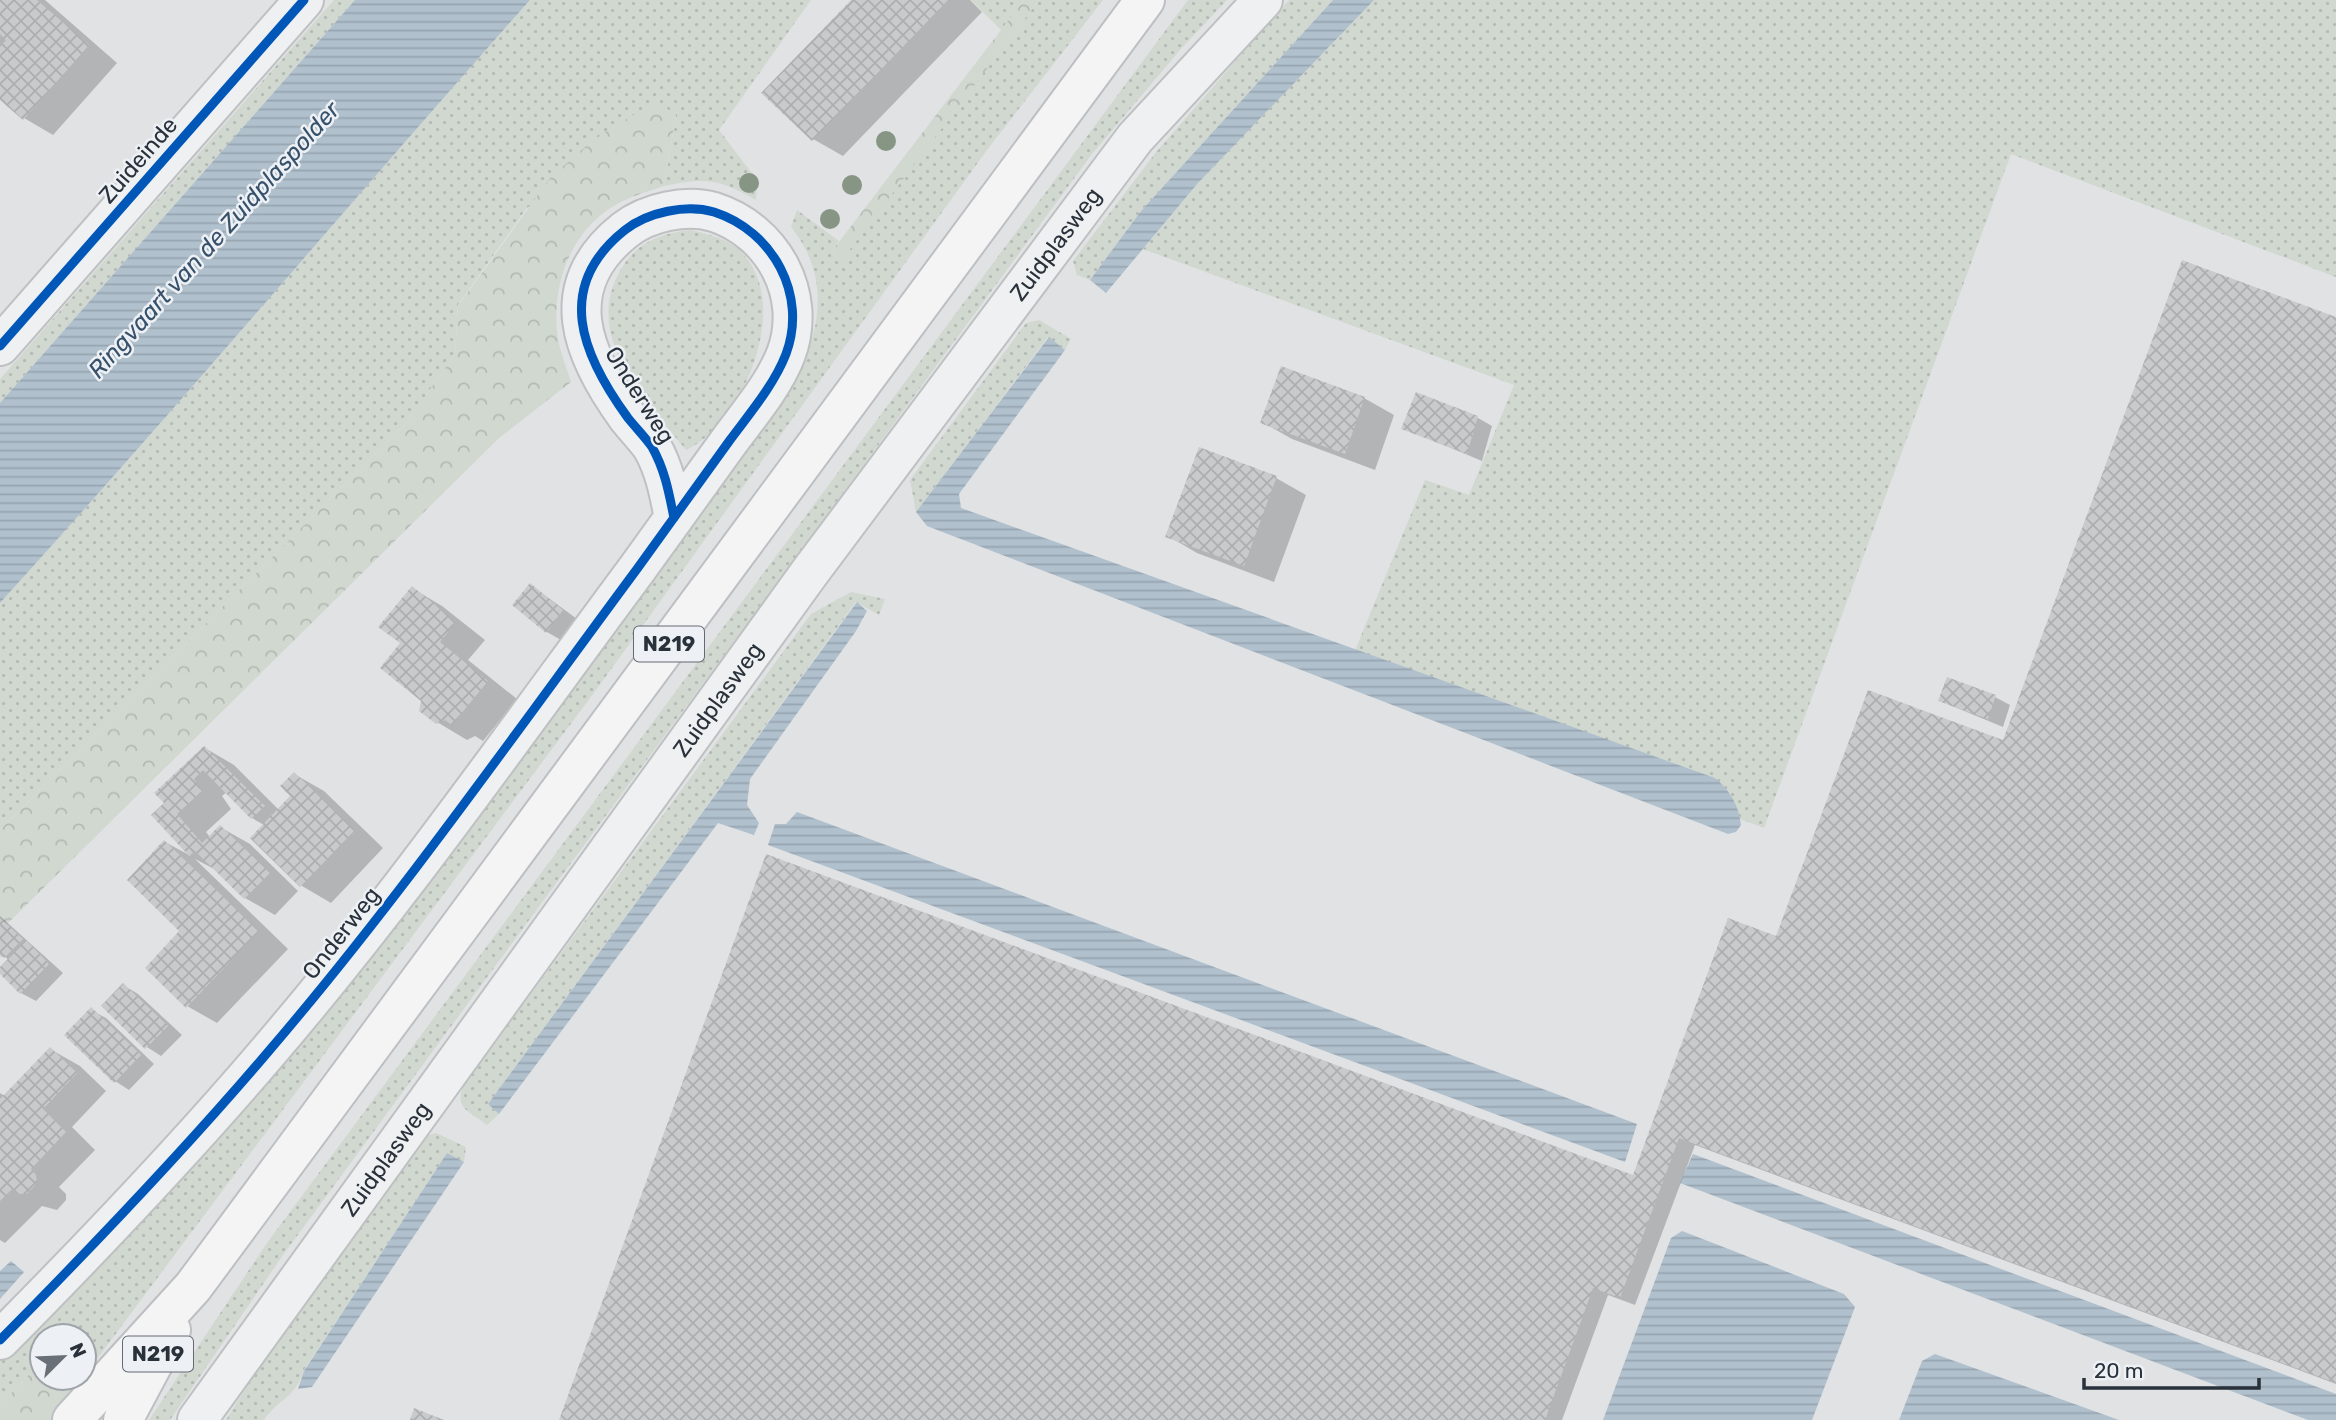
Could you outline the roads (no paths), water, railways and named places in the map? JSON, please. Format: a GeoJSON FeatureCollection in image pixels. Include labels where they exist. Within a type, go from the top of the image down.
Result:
{"type":"FeatureCollection","features":[{"type":"Feature","properties":{"kind":"main road","name":"N219"},"geometry":{"type":"LineString","coordinates":[[72,1420],[193,1287],[1145,0]]}},
{"type":"Feature","properties":{"kind":"main road","name":"N219"},"geometry":{"type":"LineString","coordinates":[[123,1420],[193,1287]]}},
{"type":"Feature","properties":{"kind":"street","name":"Zuideinde"},"geometry":{"type":"LineString","coordinates":[[0,346],[304,0]]}},
{"type":"Feature","properties":{"kind":"street","name":"Zuidplasweg"},"geometry":{"type":"LineString","coordinates":[[197,1420],[810,572],[1119,160],[1263,0]]}},
{"type":"Feature","properties":{"kind":"street","name":"Onderweg"},"geometry":{"type":"LineString","coordinates":[[0,1340],[97,1242],[239,1086],[351,955],[674,518],[768,387],[786,353],[793,324],[790,289],[776,258],[760,239],[740,223],[699,209],[674,210],[635,222],[607,245],[591,270],[583,296],[581,327],[593,361],[623,411],[650,444],[665,472],[674,518]]}},
{"type":"Feature","properties":{"kind":"water","name":"Ringvaart van de Zuidplaspolder"},"geometry":{"type":"Polygon","coordinates":[[[355,0],[530,0],[0,603],[0,403],[355,0]]]}},
{"type":"Feature","properties":{"kind":"water"},"geometry":{"type":"Polygon","coordinates":[[[1333,0],[1374,0],[1198,183],[1106,293],[1090,280],[1141,211],[1333,0]]]}},
{"type":"Feature","properties":{"kind":"water"},"geometry":{"type":"Polygon","coordinates":[[[1049,337],[1065,350],[959,494],[961,508],[1715,778],[1733,799],[1741,825],[1736,832],[1728,834],[927,526],[916,512],[1049,337]]]}},
{"type":"Feature","properties":{"kind":"water"},"geometry":{"type":"Polygon","coordinates":[[[857,602],[867,611],[856,631],[750,779],[747,805],[759,823],[754,835],[718,823],[499,1114],[488,1104],[857,602]]]}},
{"type":"Feature","properties":{"kind":"water"},"geometry":{"type":"Polygon","coordinates":[[[797,812],[1637,1124],[1625,1162],[768,845],[775,824],[786,824],[797,812]]]}},
{"type":"Feature","properties":{"kind":"water"},"geometry":{"type":"Polygon","coordinates":[[[447,1153],[464,1162],[312,1387],[298,1389],[304,1371],[447,1153]]]}},
{"type":"Feature","properties":{"kind":"water"},"geometry":{"type":"Polygon","coordinates":[[[1693,1154],[2336,1394],[2336,1420],[2308,1420],[1680,1183],[1693,1154]]]}},
{"type":"Feature","properties":{"kind":"water"},"geometry":{"type":"Polygon","coordinates":[[[1682,1231],[1844,1294],[1855,1307],[1812,1420],[1603,1420],[1671,1238],[1682,1231]]]}},
{"type":"Feature","properties":{"kind":"water"},"geometry":{"type":"Polygon","coordinates":[[[11,1261],[24,1272],[0,1299],[0,1271],[11,1261]]]}},
{"type":"Feature","properties":{"kind":"water"},"geometry":{"type":"Polygon","coordinates":[[[1935,1354],[2119,1420],[1899,1420],[1922,1361],[1935,1354]]]}}]}
